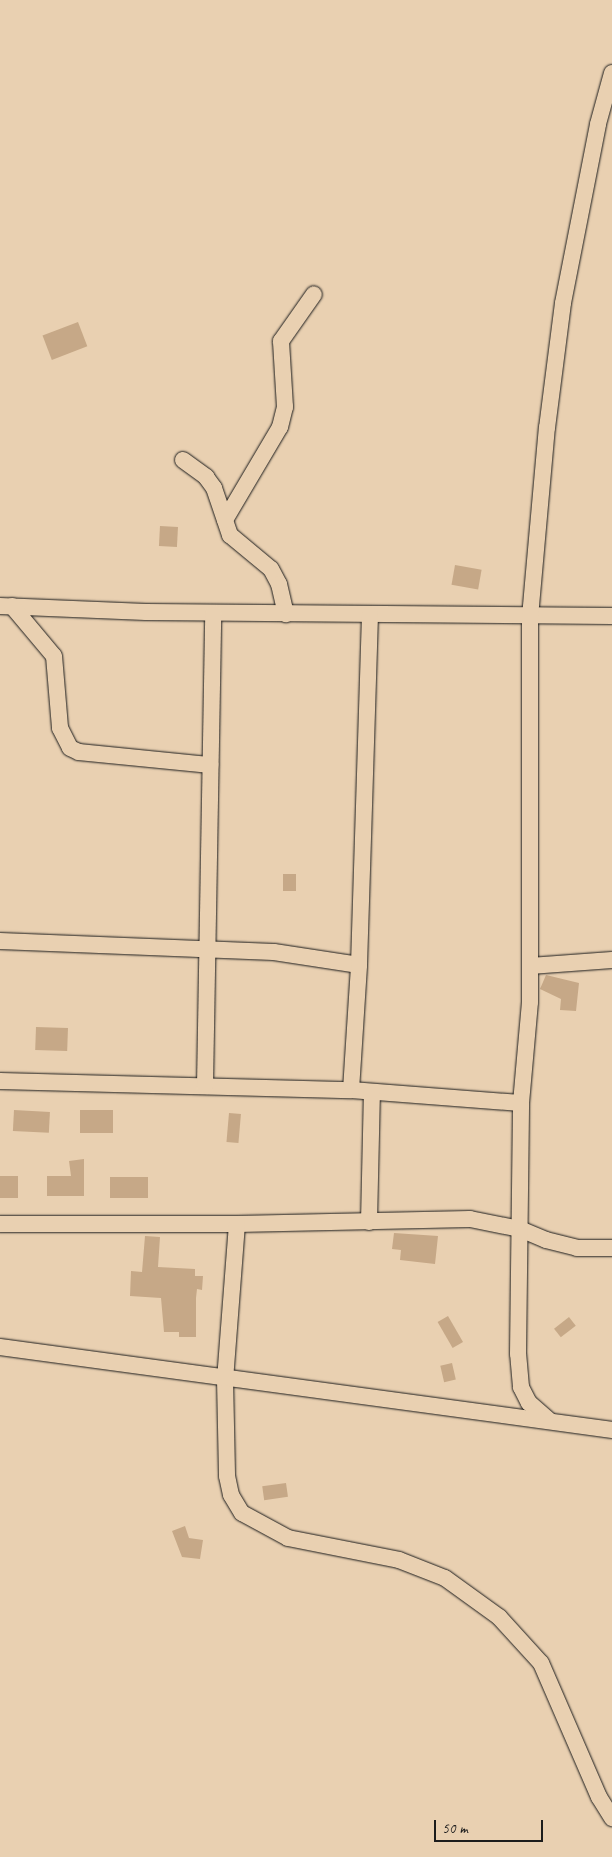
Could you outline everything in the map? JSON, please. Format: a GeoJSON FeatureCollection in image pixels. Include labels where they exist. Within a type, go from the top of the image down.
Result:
{"type":"FeatureCollection","features":[{"type":"Feature","properties":{"kind":"street"},"geometry":{"type":"LineString","coordinates":[[550,1421],[529,1403],[521,1386],[521,1103],[530,966],[530,617],[547,428],[564,302],[598,124],[612,73]]}},
{"type":"Feature","properties":{"kind":"street"},"geometry":{"type":"LineString","coordinates":[[225,520],[280,427],[284,407],[281,341],[314,294]]}},
{"type":"Feature","properties":{"kind":"street"},"geometry":{"type":"LineString","coordinates":[[184,460],[206,477],[214,488],[230,535],[271,569],[279,584],[286,614]]}},
{"type":"Feature","properties":{"kind":"street"},"geometry":{"type":"LineString","coordinates":[[6,606],[213,613],[530,617],[612,616]]}},
{"type":"Feature","properties":{"kind":"street"},"geometry":{"type":"LineString","coordinates":[[6,606],[54,656],[60,728],[70,748],[79,752],[210,765]]}},
{"type":"Feature","properties":{"kind":"street"},"geometry":{"type":"LineString","coordinates":[[205,1086],[213,613]]}},
{"type":"Feature","properties":{"kind":"street"},"geometry":{"type":"LineString","coordinates":[[351,1090],[359,965],[370,615]]}},
{"type":"Feature","properties":{"kind":"street"},"geometry":{"type":"LineString","coordinates":[[0,941],[274,952],[359,965]]}},
{"type":"Feature","properties":{"kind":"street"},"geometry":{"type":"LineString","coordinates":[[530,966],[612,960]]}},
{"type":"Feature","properties":{"kind":"street"},"geometry":{"type":"LineString","coordinates":[[0,1081],[351,1090],[521,1103]]}},
{"type":"Feature","properties":{"kind":"street"},"geometry":{"type":"LineString","coordinates":[[369,1222],[372,1092]]}},
{"type":"Feature","properties":{"kind":"street"},"geometry":{"type":"LineString","coordinates":[[0,1224],[237,1224],[470,1219],[520,1228],[546,1240],[577,1248],[612,1248]]}},
{"type":"Feature","properties":{"kind":"street"},"geometry":{"type":"LineString","coordinates":[[237,1224],[224,1379],[227,1476],[231,1495],[242,1513],[288,1538],[400,1560],[445,1578],[499,1617],[541,1662],[599,1797],[612,1818]]}},
{"type":"Feature","properties":{"kind":"street"},"geometry":{"type":"LineString","coordinates":[[0,1347],[126,1362],[224,1379],[612,1430]]}},
{"type":"Feature","properties":{"kind":"building"},"geometry":{"type":"Polygon","coordinates":[[[78,322],[87,346],[52,360],[43,336],[78,322]]]}},
{"type":"Feature","properties":{"kind":"building"},"geometry":{"type":"Polygon","coordinates":[[[160,526],[178,527],[177,547],[159,546],[160,526]]]}},
{"type":"Feature","properties":{"kind":"building"},"geometry":{"type":"Polygon","coordinates":[[[455,565],[482,570],[478,589],[452,585],[455,565]]]}},
{"type":"Feature","properties":{"kind":"building"},"geometry":{"type":"Polygon","coordinates":[[[283,874],[296,874],[296,891],[283,891],[283,874]]]}},
{"type":"Feature","properties":{"kind":"building"},"geometry":{"type":"Polygon","coordinates":[[[546,975],[579,983],[576,1011],[560,1010],[561,999],[540,989],[546,975]]]}},
{"type":"Feature","properties":{"kind":"building"},"geometry":{"type":"Polygon","coordinates":[[[36,1027],[68,1028],[67,1051],[35,1050],[36,1027]]]}},
{"type":"Feature","properties":{"kind":"building"},"geometry":{"type":"Polygon","coordinates":[[[14,1110],[50,1112],[49,1133],[13,1131],[14,1110]]]}},
{"type":"Feature","properties":{"kind":"building"},"geometry":{"type":"Polygon","coordinates":[[[80,1110],[113,1110],[113,1133],[80,1133],[80,1110]]]}},
{"type":"Feature","properties":{"kind":"building"},"geometry":{"type":"Polygon","coordinates":[[[229,1113],[241,1114],[238,1143],[226,1142],[229,1113]]]}},
{"type":"Feature","properties":{"kind":"building"},"geometry":{"type":"Polygon","coordinates":[[[84,1159],[84,1196],[47,1196],[47,1176],[71,1176],[69,1161],[84,1159]]]}},
{"type":"Feature","properties":{"kind":"building"},"geometry":{"type":"Polygon","coordinates":[[[0,1176],[18,1176],[18,1198],[0,1198],[0,1176]]]}},
{"type":"Feature","properties":{"kind":"building"},"geometry":{"type":"Polygon","coordinates":[[[110,1177],[148,1177],[148,1198],[110,1198],[110,1177]]]}},
{"type":"Feature","properties":{"kind":"building"},"geometry":{"type":"Polygon","coordinates":[[[394,1233],[438,1236],[435,1264],[400,1260],[401,1250],[392,1249],[394,1233]]]}},
{"type":"Feature","properties":{"kind":"building"},"geometry":{"type":"Polygon","coordinates":[[[145,1236],[160,1237],[158,1267],[195,1269],[195,1276],[203,1276],[202,1290],[197,1289],[196,1337],[179,1337],[179,1332],[164,1332],[161,1298],[130,1296],[131,1271],[142,1272],[145,1236]]]}},
{"type":"Feature","properties":{"kind":"building"},"geometry":{"type":"Polygon","coordinates":[[[448,1316],[463,1342],[453,1348],[438,1322],[448,1316]]]}},
{"type":"Feature","properties":{"kind":"building"},"geometry":{"type":"Polygon","coordinates":[[[569,1317],[576,1326],[561,1337],[554,1329],[569,1317]]]}},
{"type":"Feature","properties":{"kind":"building"},"geometry":{"type":"Polygon","coordinates":[[[452,1363],[456,1380],[444,1382],[440,1366],[452,1363]]]}},
{"type":"Feature","properties":{"kind":"building"},"geometry":{"type":"Polygon","coordinates":[[[286,1483],[288,1497],[264,1500],[262,1486],[286,1483]]]}},
{"type":"Feature","properties":{"kind":"building"},"geometry":{"type":"Polygon","coordinates":[[[185,1526],[189,1538],[203,1540],[200,1559],[182,1557],[172,1531],[185,1526]]]}}]}
